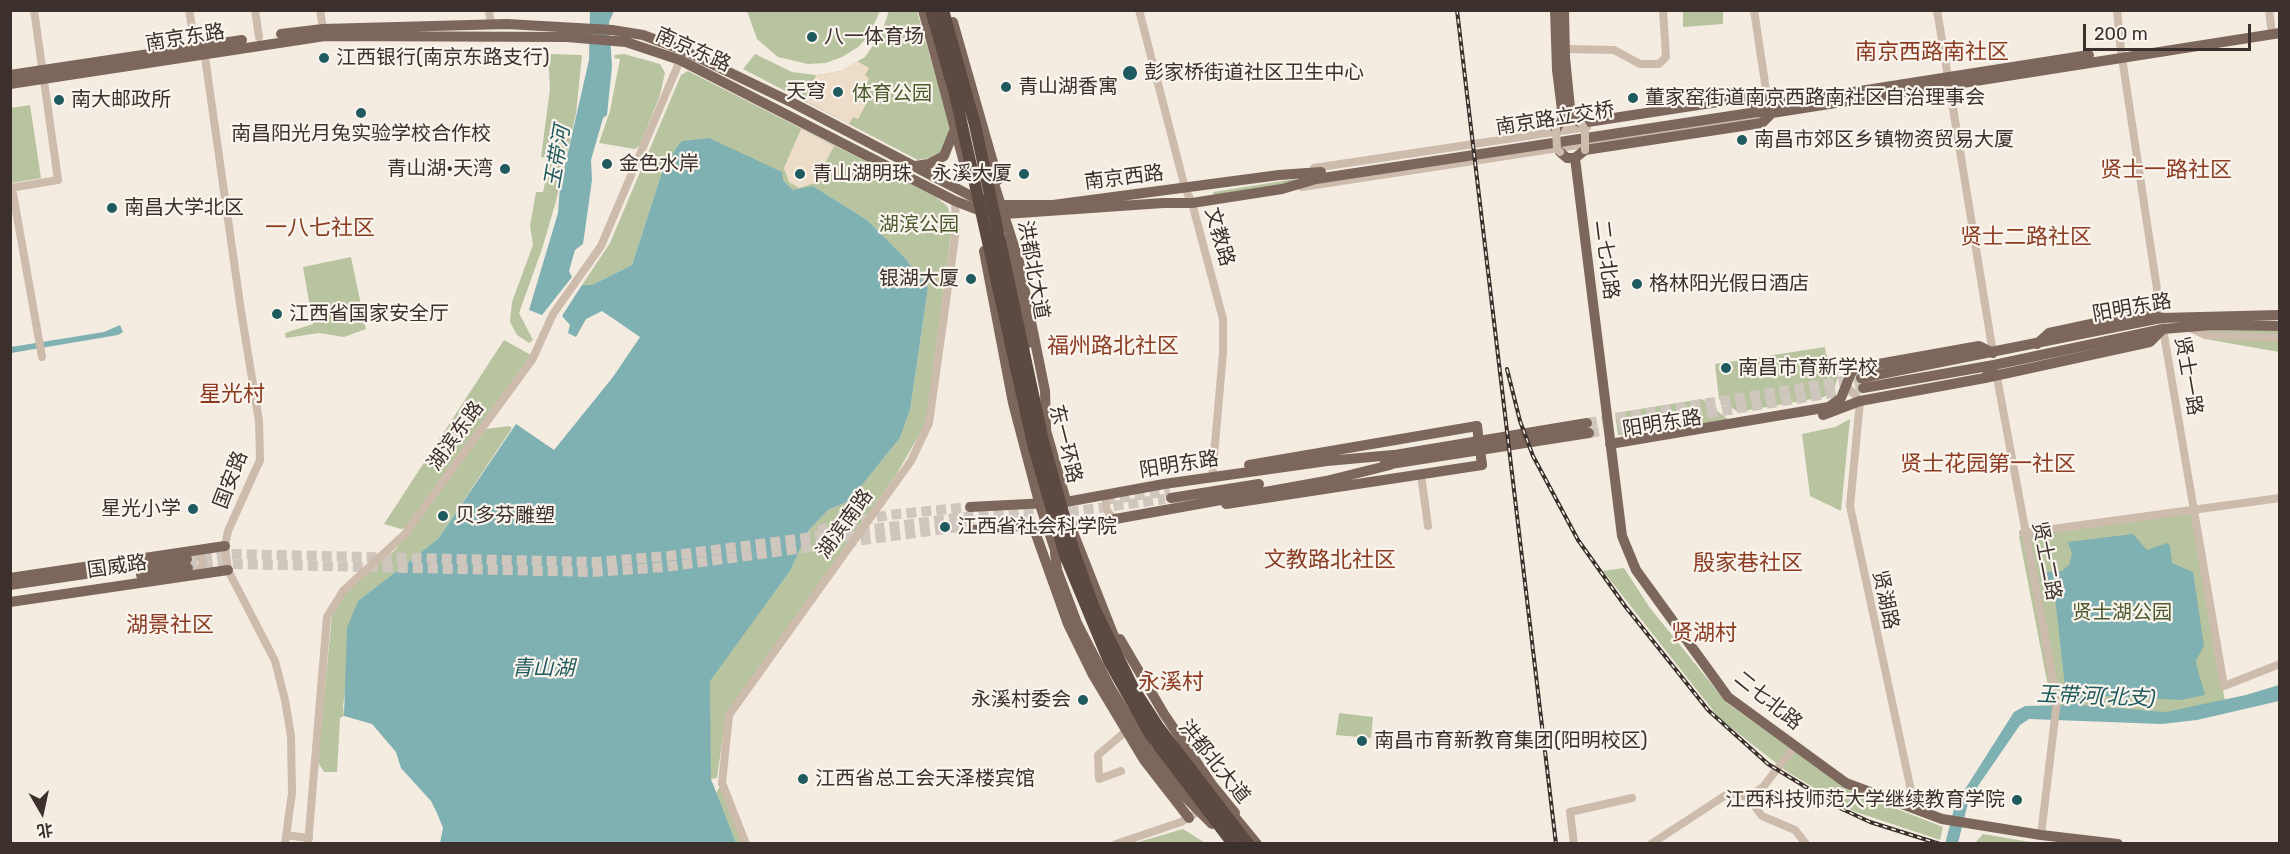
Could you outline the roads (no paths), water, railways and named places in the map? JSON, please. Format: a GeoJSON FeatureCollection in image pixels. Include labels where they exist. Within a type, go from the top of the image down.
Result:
{"type":"FeatureCollection","features":[{"type":"Feature","properties":{"kind":"highway","name":"东一环路"},"geometry":{"type":"LineString","coordinates":[[932,10],[958,105],[1033,444],[1065,555],[1086,610],[1135,709],[1178,774],[1233,843]]}},
{"type":"Feature","properties":{"kind":"highway","name":"东一环路"},"geometry":{"type":"LineString","coordinates":[[943,10],[975,124],[1043,441],[1074,552],[1094,608],[1133,688],[1159,729],[1248,843]]}},
{"type":"Feature","properties":{"kind":"main road","name":"洪都北大道"},"geometry":{"type":"LineString","coordinates":[[921,10],[976,209],[1013,403],[1055,553],[1081,620],[1111,681],[1168,769],[1227,843]]}},
{"type":"Feature","properties":{"kind":"main road","name":"洪都北大道"},"geometry":{"type":"LineString","coordinates":[[949,10],[1004,209],[1046,430],[1071,527],[1110,621],[1118,648],[1158,720],[1185,760],[1259,843]]}},
{"type":"Feature","properties":{"kind":"main road"},"geometry":{"type":"LineString","coordinates":[[1555,10],[1557,70],[1572,120]]}},
{"type":"Feature","properties":{"kind":"main road"},"geometry":{"type":"LineString","coordinates":[[1564,10],[1565,49],[1572,120]]}},
{"type":"Feature","properties":{"kind":"main road","name":"南京东路"},"geometry":{"type":"LineString","coordinates":[[200,50],[259,37],[323,29],[491,24],[587,34]]}},
{"type":"Feature","properties":{"kind":"main road"},"geometry":{"type":"LineString","coordinates":[[1556,129],[1572,120],[1757,96],[1771,108],[2276,31]]}},
{"type":"Feature","properties":{"kind":"main road","name":"南京东路"},"geometry":{"type":"LineString","coordinates":[[10,75],[42,74],[200,50],[325,36],[643,35],[955,201],[976,209]]}},
{"type":"Feature","properties":{"kind":"main road","name":"南京东路"},"geometry":{"type":"LineString","coordinates":[[682,56],[913,165],[973,197]]}},
{"type":"Feature","properties":{"kind":"main road","name":"南京东路"},"geometry":{"type":"LineString","coordinates":[[10,84],[42,74]]}},
{"type":"Feature","properties":{"kind":"main road"},"geometry":{"type":"LineString","coordinates":[[1560,153],[1567,158],[1575,158],[1585,150],[1762,123],[1771,108]]}},
{"type":"Feature","properties":{"kind":"main road","name":"南京路立交桥"},"geometry":{"type":"LineString","coordinates":[[1279,175],[1313,174],[1771,108]]}},
{"type":"Feature","properties":{"kind":"main road","name":"南京路立交桥"},"geometry":{"type":"LineString","coordinates":[[1282,189],[1316,179],[1771,108]]}},
{"type":"Feature","properties":{"kind":"main road"},"geometry":{"type":"LineString","coordinates":[[975,124],[1019,262],[1045,391],[1046,430]]}},
{"type":"Feature","properties":{"kind":"main road"},"geometry":{"type":"LineString","coordinates":[[913,165],[937,162],[948,149],[954,133]]}},
{"type":"Feature","properties":{"kind":"main road","name":"二七北路"},"geometry":{"type":"LineString","coordinates":[[1575,158],[1622,536],[1636,570],[1728,697],[1846,783],[1942,819],[2041,835],[2118,843]]}},
{"type":"Feature","properties":{"kind":"main road","name":"南京西路"},"geometry":{"type":"LineString","coordinates":[[973,197],[1004,209],[1053,206],[1279,175]]}},
{"type":"Feature","properties":{"kind":"main road","name":"南京西路"},"geometry":{"type":"LineString","coordinates":[[976,209],[1192,203],[1282,189]]}},
{"type":"Feature","properties":{"kind":"main road"},"geometry":{"type":"LineString","coordinates":[[2198,315],[2208,309],[2280,310]]}},
{"type":"Feature","properties":{"kind":"main road","name":"阳明东路"},"geometry":{"type":"LineString","coordinates":[[1610,448],[1820,416],[1860,400],[1992,373],[2198,315],[2280,315]]}},
{"type":"Feature","properties":{"kind":"main road","name":"阳明东路"},"geometry":{"type":"LineString","coordinates":[[1992,373],[1862,383],[1993,353],[2162,324],[2280,326]]}},
{"type":"Feature","properties":{"kind":"main road","name":"阳明东路"},"geometry":{"type":"LineString","coordinates":[[1610,448],[1829,407],[1841,398],[1851,373],[1856,368],[1979,346],[1993,353]]}},
{"type":"Feature","properties":{"kind":"main road"},"geometry":{"type":"LineString","coordinates":[[1211,500],[1227,504],[1482,465],[1477,426],[1224,470],[1212,478]]}},
{"type":"Feature","properties":{"kind":"main road","name":"阳明东路"},"geometry":{"type":"LineString","coordinates":[[1170,494],[1588,428]]}},
{"type":"Feature","properties":{"kind":"main road","name":"阳明东路"},"geometry":{"type":"LineString","coordinates":[[970,507],[1066,502],[1327,461],[1392,460]]}},
{"type":"Feature","properties":{"kind":"main road","name":"阳明东路"},"geometry":{"type":"LineString","coordinates":[[974,530],[1033,526],[1071,527],[1326,481],[1392,460]]}},
{"type":"Feature","properties":{"kind":"main road"},"geometry":{"type":"LineString","coordinates":[[1033,526],[1068,624],[1093,675],[1125,732],[1189,818]]}},
{"type":"Feature","properties":{"kind":"main road","name":"国威路"},"geometry":{"type":"LineString","coordinates":[[10,602],[191,563],[225,546]]}},
{"type":"Feature","properties":{"kind":"main road"},"geometry":{"type":"LineString","coordinates":[[1055,553],[1057,570],[1077,623],[1094,659],[1140,736],[1178,790],[1233,843]]}},
{"type":"Feature","properties":{"kind":"main road","name":"国威路"},"geometry":{"type":"LineString","coordinates":[[10,585],[191,563]]}},
{"type":"Feature","properties":{"kind":"main road","name":"国威路"},"geometry":{"type":"LineString","coordinates":[[10,595],[191,563]]}},
{"type":"Feature","properties":{"kind":"main road","name":"国威路"},"geometry":{"type":"LineString","coordinates":[[10,578],[191,563],[228,570]]}},
{"type":"Feature","properties":{"kind":"street"},"geometry":{"type":"LineString","coordinates":[[33,10],[58,180],[11,188],[42,354]]}},
{"type":"Feature","properties":{"kind":"street","name":"国安路"},"geometry":{"type":"LineString","coordinates":[[189,10],[200,50],[259,421],[260,460],[228,531],[225,546],[228,570],[275,661],[285,700],[292,749],[292,793],[286,839]]}},
{"type":"Feature","properties":{"kind":"street"},"geometry":{"type":"LineString","coordinates":[[255,10],[259,37]]}},
{"type":"Feature","properties":{"kind":"street"},"geometry":{"type":"LineString","coordinates":[[320,10],[323,29]]}},
{"type":"Feature","properties":{"kind":"street"},"geometry":{"type":"LineString","coordinates":[[489,10],[491,24]]}},
{"type":"Feature","properties":{"kind":"street","name":"文教路"},"geometry":{"type":"LineString","coordinates":[[1139,10],[1185,188],[1192,203],[1223,319],[1223,353],[1212,478]]}},
{"type":"Feature","properties":{"kind":"street"},"geometry":{"type":"LineString","coordinates":[[1565,49],[1614,50],[1640,64],[1659,64],[1666,57],[1663,10]]}},
{"type":"Feature","properties":{"kind":"street"},"geometry":{"type":"LineString","coordinates":[[1754,10],[1766,90],[1771,108]]}},
{"type":"Feature","properties":{"kind":"street"},"geometry":{"type":"LineString","coordinates":[[1936,10],[1993,353]]}},
{"type":"Feature","properties":{"kind":"street","name":"贤士一路"},"geometry":{"type":"LineString","coordinates":[[2117,10],[2121,54],[2162,324],[2224,687],[2280,664]]}},
{"type":"Feature","properties":{"kind":"street"},"geometry":{"type":"LineString","coordinates":[[2269,10],[2276,31]]}},
{"type":"Feature","properties":{"kind":"street","name":"湖滨东路"},"geometry":{"type":"LineString","coordinates":[[309,841],[327,616],[343,591],[404,535],[532,360],[557,308],[601,246],[682,56]]}},
{"type":"Feature","properties":{"kind":"street"},"geometry":{"type":"LineString","coordinates":[[1572,120],[1585,130],[1585,150]]}},
{"type":"Feature","properties":{"kind":"street"},"geometry":{"type":"LineString","coordinates":[[1556,129],[1557,148],[1560,153]]}},
{"type":"Feature","properties":{"kind":"street","name":"湖滨南路"},"geometry":{"type":"LineString","coordinates":[[746,843],[722,783],[729,715],[910,461],[929,423],[957,230],[955,201]]}},
{"type":"Feature","properties":{"kind":"street"},"geometry":{"type":"LineString","coordinates":[[2186,326],[2205,335],[2280,338]]}},
{"type":"Feature","properties":{"kind":"street","name":"贤士二路"},"geometry":{"type":"LineString","coordinates":[[1992,373],[2057,701],[2041,835]]}},
{"type":"Feature","properties":{"kind":"street"},"geometry":{"type":"LineString","coordinates":[[1847,387],[1860,400]]}},
{"type":"Feature","properties":{"kind":"street","name":"贤湖路"},"geometry":{"type":"LineString","coordinates":[[1860,400],[1850,506],[1913,808]]}},
{"type":"Feature","properties":{"kind":"street","name":"贤湖路"},"geometry":{"type":"LineString","coordinates":[[1846,406],[1853,406],[1856,410],[1848,506],[1913,808]]}},
{"type":"Feature","properties":{"kind":"street"},"geometry":{"type":"LineString","coordinates":[[1420,475],[1428,526]]}},
{"type":"Feature","properties":{"kind":"street"},"geometry":{"type":"LineString","coordinates":[[1112,494],[1106,500],[1106,508],[1110,515],[1117,519]]}},
{"type":"Feature","properties":{"kind":"street"},"geometry":{"type":"LineString","coordinates":[[2024,533],[2280,498]]}},
{"type":"Feature","properties":{"kind":"street"},"geometry":{"type":"LineString","coordinates":[[1121,771],[1099,779],[1098,755],[1125,732]]}},
{"type":"Feature","properties":{"kind":"street"},"geometry":{"type":"LineString","coordinates":[[1748,797],[1763,787],[1795,746]]}},
{"type":"Feature","properties":{"kind":"street"},"geometry":{"type":"LineString","coordinates":[[1651,843],[1729,793],[1748,797],[1762,816],[1795,830],[1806,843]]}},
{"type":"Feature","properties":{"kind":"street"},"geometry":{"type":"LineString","coordinates":[[1574,843],[1570,812],[1632,798]]}},
{"type":"Feature","properties":{"kind":"street"},"geometry":{"type":"LineString","coordinates":[[1116,843],[1189,818],[1201,810]]}},
{"type":"Feature","properties":{"kind":"street"},"geometry":{"type":"LineString","coordinates":[[286,839],[309,841]]}},
{"type":"Feature","properties":{"kind":"water"},"geometry":{"type":"Polygon","coordinates":[[[590,11],[614,11],[609,22],[612,66],[607,115],[603,118],[591,160],[592,180],[583,244],[575,250],[569,271],[572,277],[542,315],[529,310],[558,213],[560,187],[589,60],[590,11]]]}},
{"type":"Feature","properties":{"kind":"water","name":"青山湖"},"geometry":{"type":"Polygon","coordinates":[[[709,138],[782,172],[783,180],[793,190],[813,186],[867,220],[905,258],[928,288],[910,410],[900,438],[849,501],[828,510],[809,530],[790,571],[710,681],[711,779],[736,843],[440,843],[443,828],[437,813],[431,801],[401,768],[396,752],[372,724],[344,716],[347,628],[358,601],[438,539],[516,424],[554,450],[613,377],[640,337],[602,311],[586,319],[576,337],[568,333],[570,325],[562,316],[582,285],[592,285],[632,265],[661,175],[677,147],[682,141],[709,138]]]}},
{"type":"Feature","properties":{"kind":"water"},"geometry":{"type":"Polygon","coordinates":[[[120,325],[123,332],[118,335],[11,353],[11,347],[104,332],[120,325]]]}},
{"type":"Feature","properties":{"kind":"water","name":"贤士湖公园"},"geometry":{"type":"Polygon","coordinates":[[[2133,534],[2147,550],[2167,543],[2170,546],[2172,563],[2193,572],[2204,646],[2196,660],[2205,695],[2180,700],[2084,695],[2078,705],[2166,712],[2246,695],[2279,685],[2279,701],[2197,720],[2162,724],[2029,719],[2020,725],[1969,799],[1958,843],[1945,844],[1955,805],[2014,712],[2025,706],[2067,705],[2056,605],[2043,572],[2062,571],[2069,565],[2072,554],[2068,542],[2133,534]]]}},
{"type":"Feature","properties":{"kind":"tunnel"},"geometry":{"type":"LineString","coordinates":[[1587,423],[1861,378]]}},
{"type":"Feature","properties":{"kind":"tunnel"},"geometry":{"type":"LineString","coordinates":[[1589,433],[1863,388]]}},
{"type":"Feature","properties":{"kind":"tunnel"},"geometry":{"type":"LineString","coordinates":[[1105,500],[1170,491]]}},
{"type":"Feature","properties":{"kind":"tunnel"},"geometry":{"type":"LineString","coordinates":[[188,568],[233,564],[593,572],[665,567],[1165,499]]}},
{"type":"Feature","properties":{"kind":"tunnel"},"geometry":{"type":"LineString","coordinates":[[818,530],[888,515],[970,507]]}},
{"type":"Feature","properties":{"kind":"tunnel"},"geometry":{"type":"LineString","coordinates":[[187,559],[232,554],[594,562],[668,556],[1033,508]]}},
{"type":"Feature","properties":{"kind":"railway"},"geometry":{"type":"LineString","coordinates":[[1457,10],[1556,844]]}},
{"type":"Feature","properties":{"kind":"railway"},"geometry":{"type":"LineString","coordinates":[[1507,369],[1520,421],[1533,456],[1578,540],[1625,606],[1708,710],[1768,764],[1842,809],[1870,822],[1940,844]]}},
{"type":"Feature","properties":{"kind":"place","name":"八一体育场"},"geometry":{"type":"Point","coordinates":[812,37]}},
{"type":"Feature","properties":{"kind":"place","name":"江西银行(南京东路支行)"},"geometry":{"type":"Point","coordinates":[324,58]}},
{"type":"Feature","properties":{"kind":"place","name":"彭家桥街道社区卫生中心"},"geometry":{"type":"Point","coordinates":[1130,73]}},
{"type":"Feature","properties":{"kind":"place","name":"青山湖香寓"},"geometry":{"type":"Point","coordinates":[1006,87]}},
{"type":"Feature","properties":{"kind":"place","name":"天穹"},"geometry":{"type":"Point","coordinates":[838,92]}},
{"type":"Feature","properties":{"kind":"place","name":"董家窑街道南京西路南社区自治理事会"},"geometry":{"type":"Point","coordinates":[1633,98]}},
{"type":"Feature","properties":{"kind":"place","name":"南大邮政所"},"geometry":{"type":"Point","coordinates":[59,100]}},
{"type":"Feature","properties":{"kind":"place","name":"南昌阳光月兔实验学校合作校"},"geometry":{"type":"Point","coordinates":[361,113]}},
{"type":"Feature","properties":{"kind":"place","name":"南昌市郊区乡镇物资贸易大厦"},"geometry":{"type":"Point","coordinates":[1742,140]}},
{"type":"Feature","properties":{"kind":"place","name":"金色水岸"},"geometry":{"type":"Point","coordinates":[607,164]}},
{"type":"Feature","properties":{"kind":"place","name":"青山湖·天湾"},"geometry":{"type":"Point","coordinates":[505,169]}},
{"type":"Feature","properties":{"kind":"place","name":"青山湖明珠"},"geometry":{"type":"Point","coordinates":[800,174]}},
{"type":"Feature","properties":{"kind":"place","name":"永溪大厦"},"geometry":{"type":"Point","coordinates":[1024,174]}},
{"type":"Feature","properties":{"kind":"place","name":"南昌大学北区"},"geometry":{"type":"Point","coordinates":[112,208]}},
{"type":"Feature","properties":{"kind":"place","name":"银湖大厦"},"geometry":{"type":"Point","coordinates":[971,279]}},
{"type":"Feature","properties":{"kind":"place","name":"格林阳光假日酒店"},"geometry":{"type":"Point","coordinates":[1637,284]}},
{"type":"Feature","properties":{"kind":"place","name":"江西省国家安全厅"},"geometry":{"type":"Point","coordinates":[277,314]}},
{"type":"Feature","properties":{"kind":"place","name":"南昌市育新学校"},"geometry":{"type":"Point","coordinates":[1726,368]}},
{"type":"Feature","properties":{"kind":"place","name":"星光小学"},"geometry":{"type":"Point","coordinates":[193,509]}},
{"type":"Feature","properties":{"kind":"place","name":"贝多芬雕塑"},"geometry":{"type":"Point","coordinates":[443,516]}},
{"type":"Feature","properties":{"kind":"place","name":"江西省社会科学院"},"geometry":{"type":"Point","coordinates":[945,527]}},
{"type":"Feature","properties":{"kind":"place","name":"永溪村委会"},"geometry":{"type":"Point","coordinates":[1083,700]}},
{"type":"Feature","properties":{"kind":"place","name":"南昌市育新教育集团(阳明校区)"},"geometry":{"type":"Point","coordinates":[1362,741]}},
{"type":"Feature","properties":{"kind":"place","name":"江西省总工会天泽楼宾馆"},"geometry":{"type":"Point","coordinates":[803,779]}},
{"type":"Feature","properties":{"kind":"place","name":"江西科技师范大学继续教育学院"},"geometry":{"type":"Point","coordinates":[2017,800]}},
{"type":"Feature","properties":{"kind":"district","name":"南京西路南社区"},"geometry":{"type":"Point","coordinates":[1932,53]}},
{"type":"Feature","properties":{"kind":"district","name":"贤士一路社区"},"geometry":{"type":"Point","coordinates":[2166,171]}},
{"type":"Feature","properties":{"kind":"district","name":"一八七社区"},"geometry":{"type":"Point","coordinates":[320,229]}},
{"type":"Feature","properties":{"kind":"district","name":"贤士二路社区"},"geometry":{"type":"Point","coordinates":[2026,238]}},
{"type":"Feature","properties":{"kind":"district","name":"福州路北社区"},"geometry":{"type":"Point","coordinates":[1113,347]}},
{"type":"Feature","properties":{"kind":"district","name":"星光村"},"geometry":{"type":"Point","coordinates":[232,395]}},
{"type":"Feature","properties":{"kind":"district","name":"贤士花园第一社区"},"geometry":{"type":"Point","coordinates":[1988,465]}},
{"type":"Feature","properties":{"kind":"district","name":"文教路北社区"},"geometry":{"type":"Point","coordinates":[1330,561]}},
{"type":"Feature","properties":{"kind":"district","name":"殷家巷社区"},"geometry":{"type":"Point","coordinates":[1748,564]}},
{"type":"Feature","properties":{"kind":"district","name":"湖景社区"},"geometry":{"type":"Point","coordinates":[170,626]}},
{"type":"Feature","properties":{"kind":"district","name":"贤湖村"},"geometry":{"type":"Point","coordinates":[1704,634]}},
{"type":"Feature","properties":{"kind":"district","name":"永溪村"},"geometry":{"type":"Point","coordinates":[1171,683]}},
{"type":"Feature","properties":{"kind":"park label","name":"体育公园"},"geometry":{"type":"Point","coordinates":[892,94]}},
{"type":"Feature","properties":{"kind":"park label","name":"湖滨公园"},"geometry":{"type":"Point","coordinates":[919,225]}},
{"type":"Feature","properties":{"kind":"water label","name":"玉带河"},"geometry":{"type":"Point","coordinates":[558,157]}},
{"type":"Feature","properties":{"kind":"water label","name":"玉带河(北支)"},"geometry":{"type":"Point","coordinates":[2096,697]}}]}
